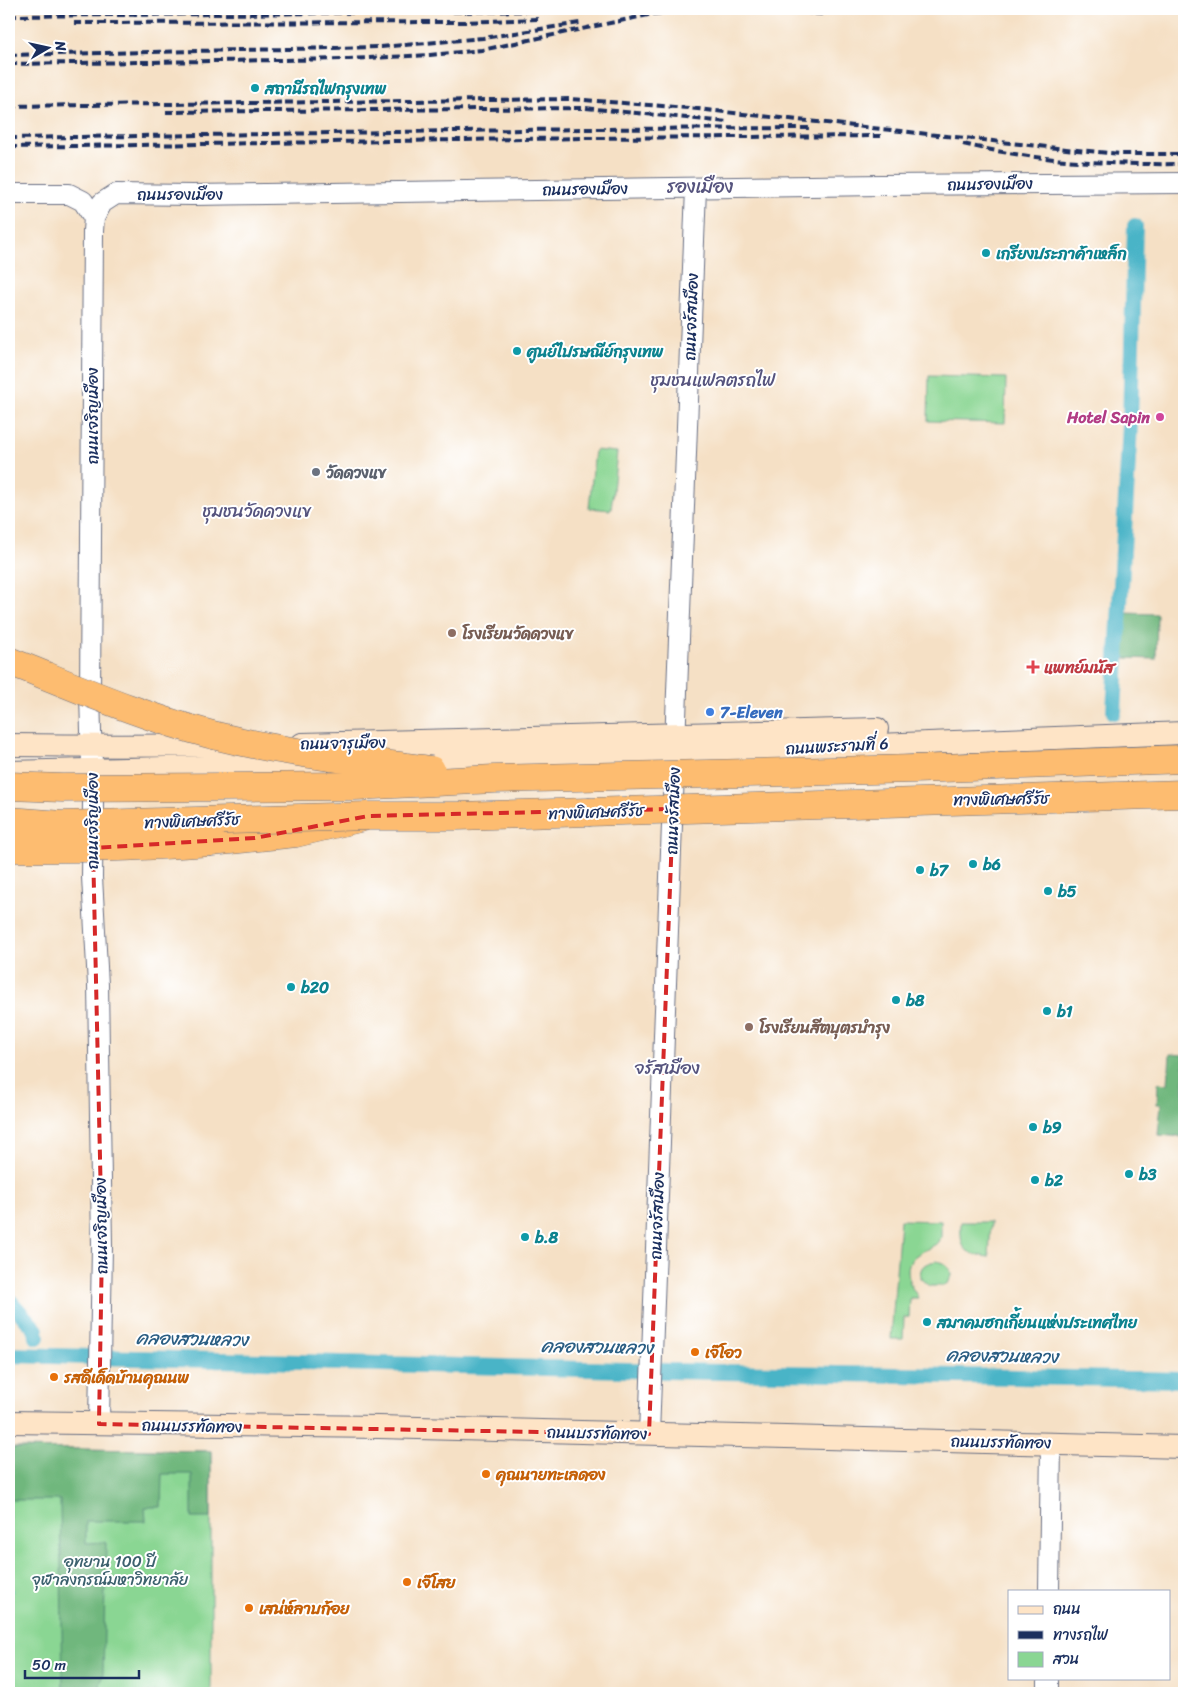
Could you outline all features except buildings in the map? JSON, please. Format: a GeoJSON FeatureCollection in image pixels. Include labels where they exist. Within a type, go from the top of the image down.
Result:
{"type":"FeatureCollection","features":[{"type":"Feature","properties":{"kind":"highway"},"geometry":{"type":"LineString","coordinates":[[9,660],[158,720],[210,734],[274,748],[494,779]]}},
{"type":"Feature","properties":{"kind":"highway","name":"ทางพิเศษศรีรัช"},"geometry":{"type":"LineString","coordinates":[[9,786],[62,788],[355,786],[494,779],[915,769],[1184,759]]}},
{"type":"Feature","properties":{"kind":"highway","name":"ทางพิเศษศรีรัช"},"geometry":{"type":"LineString","coordinates":[[9,821],[62,824],[368,816],[466,816],[1184,794]]}},
{"type":"Feature","properties":{"kind":"highway"},"geometry":{"type":"LineString","coordinates":[[9,848],[141,847],[228,841],[296,833],[368,816]]}},
{"type":"Feature","properties":{"kind":"main road","name":"ถนนพระรามที่ 6"},"geometry":{"type":"LineString","coordinates":[[676,744],[999,733],[1184,722]]}},
{"type":"Feature","properties":{"kind":"main road","name":"ถนนพระรามที่ 6"},"geometry":{"type":"LineString","coordinates":[[999,733],[1184,733]]}},
{"type":"Feature","properties":{"kind":"main road","name":"ถนนจารุเมือง"},"geometry":{"type":"LineString","coordinates":[[9,745],[91,744],[137,747],[676,744]]}},
{"type":"Feature","properties":{"kind":"main road","name":"ถนนจารุเมือง"},"geometry":{"type":"LineString","coordinates":[[9,772],[676,744]]}},
{"type":"Feature","properties":{"kind":"main road","name":"ถนนบรรทัดทอง"},"geometry":{"type":"LineString","coordinates":[[9,1422],[379,1427],[1184,1447]]}},
{"type":"Feature","properties":{"kind":"street","name":"ถนนรองเมือง"},"geometry":{"type":"LineString","coordinates":[[94,218],[102,203],[116,194],[192,195],[1184,183]]}},
{"type":"Feature","properties":{"kind":"street","name":"ถนนจรัสเมือง"},"geometry":{"type":"LineString","coordinates":[[649,1434],[696,188]]}},
{"type":"Feature","properties":{"kind":"street"},"geometry":{"type":"LineString","coordinates":[[9,194],[69,194],[83,201],[94,218]]}},
{"type":"Feature","properties":{"kind":"street","name":"ถนนเจริญเมือง"},"geometry":{"type":"LineString","coordinates":[[94,218],[91,744],[93,802],[92,878],[98,1000],[102,1246],[99,1424]]}},
{"type":"Feature","properties":{"kind":"street"},"geometry":{"type":"LineString","coordinates":[[1050,1590],[1051,1444]]}},
{"type":"Feature","properties":{"kind":"street"},"geometry":{"type":"LineString","coordinates":[[1048,1680],[1048,1693]]}},
{"type":"Feature","properties":{"kind":"highlighted area"},"geometry":{"type":"Polygon","coordinates":[[[673,809],[649,1434],[99,1424],[102,1246],[93,848],[255,838],[368,816],[673,809]]]}},
{"type":"Feature","properties":{"kind":"green space"},"geometry":{"type":"Polygon","coordinates":[[[929,376],[1006,378],[1005,423],[928,421],[929,376]]]}},
{"type":"Feature","properties":{"kind":"green space"},"geometry":{"type":"Polygon","coordinates":[[[595,450],[617,452],[611,510],[589,508],[595,450]]]}},
{"type":"Feature","properties":{"kind":"green space"},"geometry":{"type":"Polygon","coordinates":[[[1124,613],[1157,614],[1156,659],[1123,658],[1124,613]]]}},
{"type":"Feature","properties":{"kind":"green space"},"geometry":{"type":"Polygon","coordinates":[[[1170,1054],[1184,1055],[1184,1137],[1158,1135],[1161,1104],[1157,1104],[1158,1083],[1168,1084],[1170,1054]]]}},
{"type":"Feature","properties":{"kind":"green space"},"geometry":{"type":"Polygon","coordinates":[[[900,1220],[941,1221],[941,1237],[939,1242],[915,1256],[911,1261],[908,1273],[910,1283],[918,1298],[910,1298],[909,1317],[904,1318],[903,1339],[891,1339],[900,1220]]]}},
{"type":"Feature","properties":{"kind":"green space"},"geometry":{"type":"Polygon","coordinates":[[[961,1222],[991,1222],[989,1257],[973,1254],[964,1248],[961,1238],[961,1222]]]}},
{"type":"Feature","properties":{"kind":"green space"},"geometry":{"type":"Polygon","coordinates":[[[937,1261],[950,1269],[949,1282],[943,1286],[929,1286],[920,1278],[921,1270],[924,1265],[937,1261]]]}},
{"type":"Feature","properties":{"kind":"green space","name":"อุทยาน 100 ปี จุฬาลงกรณ์มหาวิทยาลัย"},"geometry":{"type":"Polygon","coordinates":[[[9,1448],[211,1451],[211,1693],[9,1693],[9,1448]]]}},
{"type":"Feature","properties":{"kind":"green space"},"geometry":{"type":"Polygon","coordinates":[[[9,1448],[211,1451],[211,1518],[192,1518],[192,1474],[162,1474],[161,1507],[145,1507],[146,1521],[86,1521],[86,1543],[106,1542],[103,1674],[98,1693],[63,1693],[60,1500],[9,1500],[9,1448]]]}},
{"type":"Feature","properties":{"kind":"waterway"},"geometry":{"type":"LineString","coordinates":[[1114,712],[1130,425],[1135,226]]}},
{"type":"Feature","properties":{"kind":"waterway"},"geometry":{"type":"LineString","coordinates":[[9,1300],[36,1330],[37,1337]]}},
{"type":"Feature","properties":{"kind":"waterway","name":"คลองสวนหลวง"},"geometry":{"type":"LineString","coordinates":[[9,1355],[667,1371],[1184,1380]]}},
{"type":"Feature","properties":{"kind":"railway"},"geometry":{"type":"LineString","coordinates":[[9,64],[349,59],[430,55],[482,50],[653,14],[713,9]]}},
{"type":"Feature","properties":{"kind":"railway"},"geometry":{"type":"LineString","coordinates":[[755,9],[822,14]]}},
{"type":"Feature","properties":{"kind":"railway"},"geometry":{"type":"LineString","coordinates":[[9,16],[649,10]]}},
{"type":"Feature","properties":{"kind":"railway"},"geometry":{"type":"LineString","coordinates":[[74,23],[465,22],[539,19]]}},
{"type":"Feature","properties":{"kind":"railway"},"geometry":{"type":"LineString","coordinates":[[9,55],[381,47],[483,38],[580,23]]}},
{"type":"Feature","properties":{"kind":"railway"},"geometry":{"type":"LineString","coordinates":[[9,106],[571,99],[688,108],[1121,154],[1184,154]]}},
{"type":"Feature","properties":{"kind":"railway"},"geometry":{"type":"LineString","coordinates":[[166,112],[585,108],[727,122]]}},
{"type":"Feature","properties":{"kind":"railway"},"geometry":{"type":"LineString","coordinates":[[9,138],[587,129],[810,128]]}},
{"type":"Feature","properties":{"kind":"railway"},"geometry":{"type":"LineString","coordinates":[[9,147],[587,138],[884,136]]}},
{"type":"Feature","properties":{"kind":"railway"},"geometry":{"type":"LineString","coordinates":[[963,144],[990,150],[1073,161],[1184,164]]}},
{"type":"Feature","properties":{"kind":"place","name":"สถานีรถไฟกรุงเทพ"},"geometry":{"type":"Point","coordinates":[255,88]}},
{"type":"Feature","properties":{"kind":"place","name":"เกรียงประภาค้าเหล็ก"},"geometry":{"type":"Point","coordinates":[986,253]}},
{"type":"Feature","properties":{"kind":"place","name":"ศูนย์ไปรษณีย์กรุงเทพ"},"geometry":{"type":"Point","coordinates":[517,351]}},
{"type":"Feature","properties":{"kind":"place","name":"Hotel Sapin"},"geometry":{"type":"Point","coordinates":[1160,417]}},
{"type":"Feature","properties":{"kind":"place","name":"วัดดวงแข"},"geometry":{"type":"Point","coordinates":[316,472]}},
{"type":"Feature","properties":{"kind":"place","name":"โรงเรียนวัดดวงแข"},"geometry":{"type":"Point","coordinates":[452,633]}},
{"type":"Feature","properties":{"kind":"place","name":"แพทย์มนัส"},"geometry":{"type":"Point","coordinates":[1033,667]}},
{"type":"Feature","properties":{"kind":"place","name":"7-Eleven"},"geometry":{"type":"Point","coordinates":[710,712]}},
{"type":"Feature","properties":{"kind":"place","name":"b6"},"geometry":{"type":"Point","coordinates":[973,864]}},
{"type":"Feature","properties":{"kind":"place","name":"b7"},"geometry":{"type":"Point","coordinates":[920,870]}},
{"type":"Feature","properties":{"kind":"place","name":"b5"},"geometry":{"type":"Point","coordinates":[1048,891]}},
{"type":"Feature","properties":{"kind":"place","name":"b20"},"geometry":{"type":"Point","coordinates":[291,987]}},
{"type":"Feature","properties":{"kind":"place","name":"b8"},"geometry":{"type":"Point","coordinates":[896,1000]}},
{"type":"Feature","properties":{"kind":"place","name":"b1"},"geometry":{"type":"Point","coordinates":[1047,1011]}},
{"type":"Feature","properties":{"kind":"place","name":"โรงเรียนสีตบุตรบำรุง"},"geometry":{"type":"Point","coordinates":[749,1027]}},
{"type":"Feature","properties":{"kind":"place","name":"b9"},"geometry":{"type":"Point","coordinates":[1033,1127]}},
{"type":"Feature","properties":{"kind":"place","name":"b3"},"geometry":{"type":"Point","coordinates":[1129,1174]}},
{"type":"Feature","properties":{"kind":"place","name":"b2"},"geometry":{"type":"Point","coordinates":[1035,1180]}},
{"type":"Feature","properties":{"kind":"place","name":"b.8"},"geometry":{"type":"Point","coordinates":[525,1237]}},
{"type":"Feature","properties":{"kind":"place","name":"สมาคมฮกเกี้ยนแห่งประเทศไทย"},"geometry":{"type":"Point","coordinates":[927,1322]}},
{"type":"Feature","properties":{"kind":"place","name":"เจ๊โอว"},"geometry":{"type":"Point","coordinates":[695,1352]}},
{"type":"Feature","properties":{"kind":"place","name":"รสดีเด็ดบ้านคุณนพ"},"geometry":{"type":"Point","coordinates":[54,1377]}},
{"type":"Feature","properties":{"kind":"place","name":"คุณนายทะเลดอง"},"geometry":{"type":"Point","coordinates":[486,1474]}},
{"type":"Feature","properties":{"kind":"place","name":"เจ๊โสย"},"geometry":{"type":"Point","coordinates":[407,1582]}},
{"type":"Feature","properties":{"kind":"place","name":"เสน่ห์ลาบก้อย"},"geometry":{"type":"Point","coordinates":[249,1608]}},
{"type":"Feature","properties":{"kind":"district","name":"รองเมือง"},"geometry":{"type":"Point","coordinates":[700,186]}},
{"type":"Feature","properties":{"kind":"district","name":"ชุมชนแฟลตรถไฟ"},"geometry":{"type":"Point","coordinates":[713,380]}},
{"type":"Feature","properties":{"kind":"district","name":"ชุมชนวัดดวงแข"},"geometry":{"type":"Point","coordinates":[257,511]}},
{"type":"Feature","properties":{"kind":"district","name":"จรัสเมือง"},"geometry":{"type":"Point","coordinates":[667,1068]}}]}
